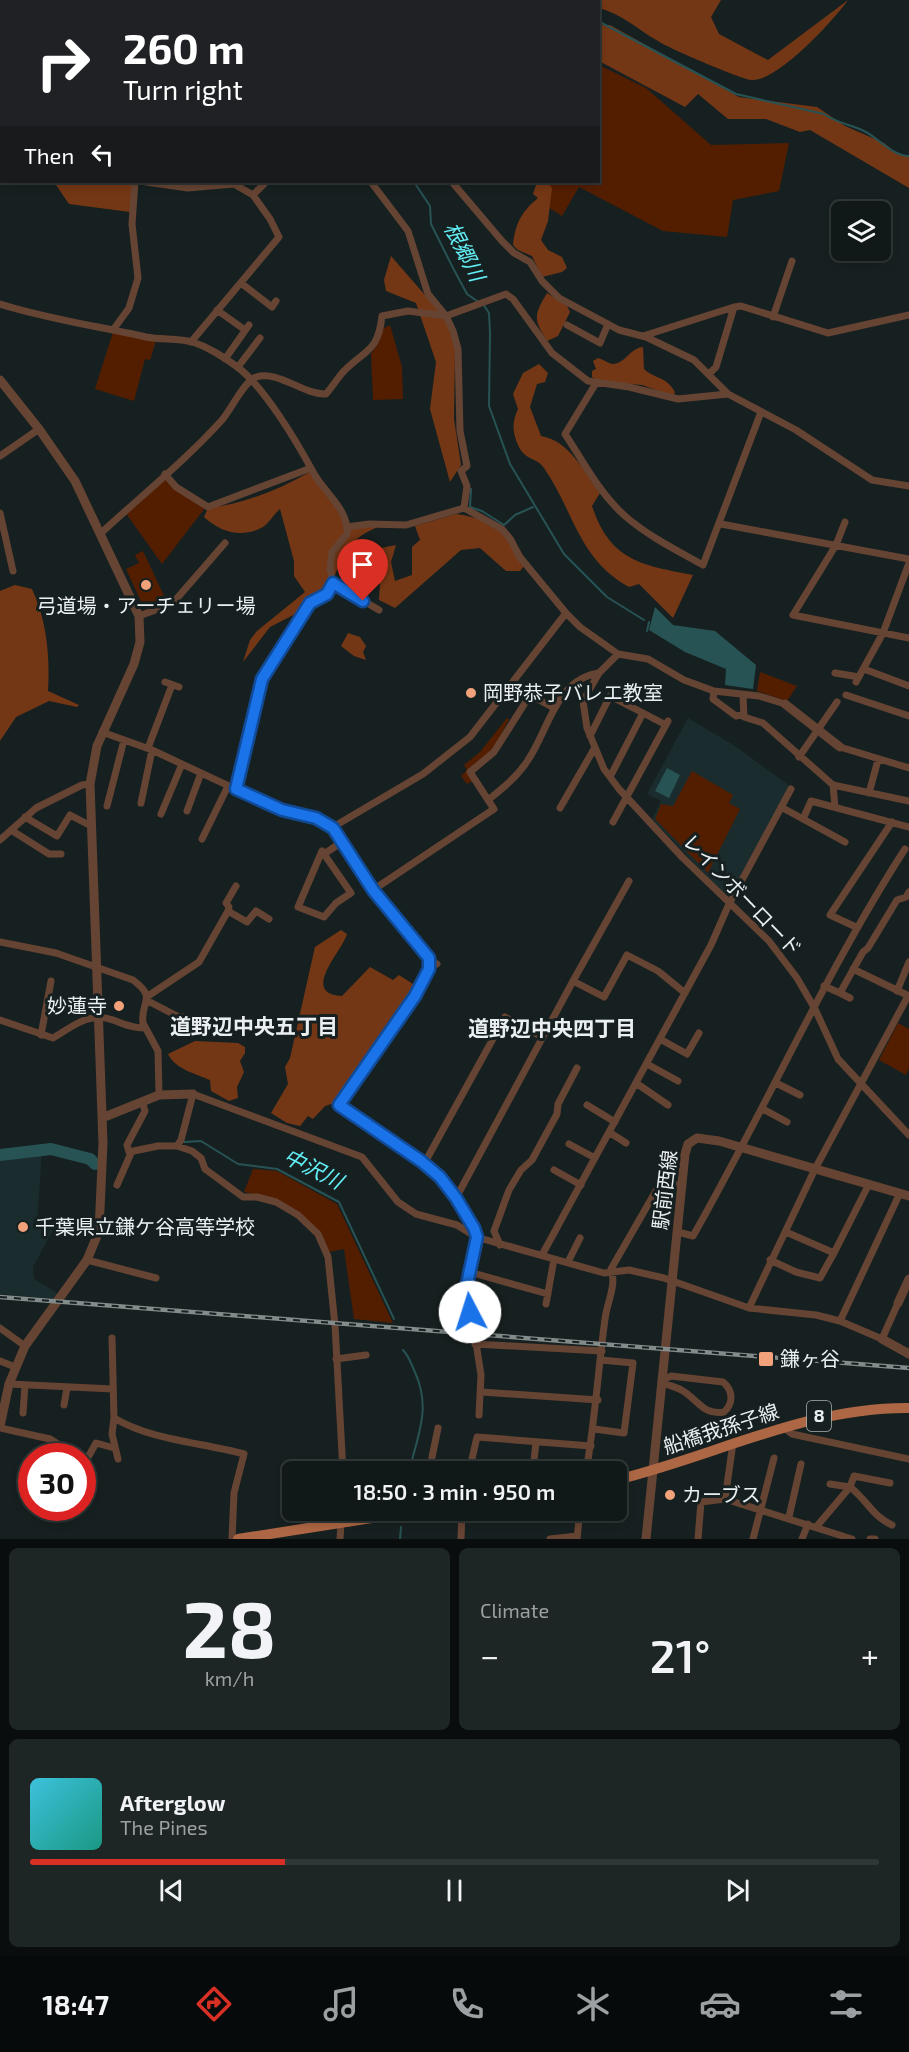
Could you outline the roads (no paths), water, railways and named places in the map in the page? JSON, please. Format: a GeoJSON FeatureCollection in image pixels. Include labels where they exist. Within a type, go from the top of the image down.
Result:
{"type":"FeatureCollection","features":[{"type":"Feature","properties":{"kind":"main road","name":"船橋我孫子線"},"geometry":{"type":"LineString","coordinates":[[627,1477],[783,1427],[840,1413],[909,1408]]}},
{"type":"Feature","properties":{"kind":"main road"},"geometry":{"type":"LineString","coordinates":[[238,1539],[355,1521]]}},
{"type":"Feature","properties":{"kind":"street"},"geometry":{"type":"LineString","coordinates":[[113,330],[129,308],[138,278],[132,224],[135,183]]}},
{"type":"Feature","properties":{"kind":"street"},"geometry":{"type":"LineString","coordinates":[[153,183],[188,188],[234,184],[253,195],[270,219],[279,237],[191,342]]}},
{"type":"Feature","properties":{"kind":"street"},"geometry":{"type":"LineString","coordinates":[[253,195],[265,183]]}},
{"type":"Feature","properties":{"kind":"street"},"geometry":{"type":"LineString","coordinates":[[372,183],[408,231],[428,294],[447,316],[458,348],[460,431],[468,466],[461,471],[466,486],[467,499],[464,508]]}},
{"type":"Feature","properties":{"kind":"street"},"geometry":{"type":"LineString","coordinates":[[453,183],[502,241],[514,253],[530,262],[542,281],[558,298],[619,330],[643,336],[694,360],[728,394],[796,430],[872,480],[909,486]]}},
{"type":"Feature","properties":{"kind":"street"},"geometry":{"type":"LineString","coordinates":[[773,317],[792,261]]}},
{"type":"Feature","properties":{"kind":"street"},"geometry":{"type":"LineString","coordinates":[[241,283],[272,307],[276,301]]}},
{"type":"Feature","properties":{"kind":"street"},"geometry":{"type":"LineString","coordinates":[[100,534],[189,454],[224,418],[250,380],[264,376],[315,395],[326,394],[344,371],[371,350],[378,340],[382,316],[408,311],[447,316],[498,295],[509,294],[552,353],[580,376],[596,383],[629,387],[678,399],[728,394]]}},
{"type":"Feature","properties":{"kind":"street"},"geometry":{"type":"LineString","coordinates":[[0,304],[44,317],[160,340],[191,342],[225,359],[238,367],[250,380],[290,431],[311,468],[336,502],[347,527],[342,542],[332,552],[330,569],[333,583],[327,594],[310,603],[262,679],[236,789]]}},
{"type":"Feature","properties":{"kind":"street"},"geometry":{"type":"LineString","coordinates":[[643,336],[741,306],[828,333],[909,315]]}},
{"type":"Feature","properties":{"kind":"street"},"geometry":{"type":"LineString","coordinates":[[710,374],[716,368],[734,307]]}},
{"type":"Feature","properties":{"kind":"street"},"geometry":{"type":"LineString","coordinates":[[217,310],[247,328],[225,359]]}},
{"type":"Feature","properties":{"kind":"street"},"geometry":{"type":"LineString","coordinates":[[567,325],[600,343],[608,324]]}},
{"type":"Feature","properties":{"kind":"street"},"geometry":{"type":"LineString","coordinates":[[238,367],[260,338]]}},
{"type":"Feature","properties":{"kind":"street"},"geometry":{"type":"LineString","coordinates":[[0,380],[39,429],[75,481],[139,616],[140,642],[134,664],[102,732],[91,765],[91,826],[102,1118],[99,1231],[87,1260],[25,1346],[9,1384],[0,1427],[50,1439],[56,1443]]}},
{"type":"Feature","properties":{"kind":"street"},"geometry":{"type":"LineString","coordinates":[[596,383],[565,434],[608,497],[640,528],[704,565],[761,412]]}},
{"type":"Feature","properties":{"kind":"street"},"geometry":{"type":"LineString","coordinates":[[0,456],[39,429]]}},
{"type":"Feature","properties":{"kind":"street"},"geometry":{"type":"LineString","coordinates":[[165,474],[176,487],[208,507],[311,468]]}},
{"type":"Feature","properties":{"kind":"street"},"geometry":{"type":"LineString","coordinates":[[347,527],[369,524],[406,525],[464,508],[502,529],[519,556],[566,613],[580,627],[618,654],[648,659],[684,680],[714,691],[772,699],[785,704],[816,731],[840,747],[909,768]]}},
{"type":"Feature","properties":{"kind":"street"},"geometry":{"type":"LineString","coordinates":[[0,513],[13,571]]}},
{"type":"Feature","properties":{"kind":"street"},"geometry":{"type":"LineString","coordinates":[[845,522],[836,545],[793,615],[909,638]]}},
{"type":"Feature","properties":{"kind":"street"},"geometry":{"type":"LineString","coordinates":[[721,524],[909,561],[883,633],[864,669],[857,679],[835,673]]}},
{"type":"Feature","properties":{"kind":"street"},"geometry":{"type":"LineString","coordinates":[[139,616],[172,604],[225,543]]}},
{"type":"Feature","properties":{"kind":"street"},"geometry":{"type":"LineString","coordinates":[[333,583],[379,609]]}},
{"type":"Feature","properties":{"kind":"street"},"geometry":{"type":"LineString","coordinates":[[333,828],[415,779],[470,737],[566,613]]}},
{"type":"Feature","properties":{"kind":"street"},"geometry":{"type":"LineString","coordinates":[[488,800],[519,772],[529,759],[554,708],[573,683],[581,677],[599,672],[618,654]]}},
{"type":"Feature","properties":{"kind":"street"},"geometry":{"type":"LineString","coordinates":[[864,669],[909,686]]}},
{"type":"Feature","properties":{"kind":"street","name":"レインボーロード"},"geometry":{"type":"LineString","coordinates":[[599,672],[583,701],[594,749],[610,777],[627,798],[729,904],[769,941],[798,978],[815,1008],[838,1059],[909,1136]]}},
{"type":"Feature","properties":{"kind":"street"},"geometry":{"type":"LineString","coordinates":[[141,803],[150,749],[172,685]]}},
{"type":"Feature","properties":{"kind":"street"},"geometry":{"type":"LineString","coordinates":[[714,691],[713,699],[736,716],[742,715],[763,723],[833,785],[909,801]]}},
{"type":"Feature","properties":{"kind":"street"},"geometry":{"type":"LineString","coordinates":[[373,890],[494,808],[470,772],[494,752],[530,695],[554,708]]}},
{"type":"Feature","properties":{"kind":"street"},"geometry":{"type":"LineString","coordinates":[[742,715],[743,695]]}},
{"type":"Feature","properties":{"kind":"street"},"geometry":{"type":"LineString","coordinates":[[846,695],[909,716]]}},
{"type":"Feature","properties":{"kind":"street"},"geometry":{"type":"LineString","coordinates":[[590,736],[610,696],[667,723],[613,822]]}},
{"type":"Feature","properties":{"kind":"street"},"geometry":{"type":"LineString","coordinates":[[799,757],[837,702]]}},
{"type":"Feature","properties":{"kind":"street"},"geometry":{"type":"LineString","coordinates":[[610,777],[643,713]]}},
{"type":"Feature","properties":{"kind":"street"},"geometry":{"type":"LineString","coordinates":[[102,732],[150,749],[282,810],[316,818],[333,828],[373,890],[429,958],[437,964]]}},
{"type":"Feature","properties":{"kind":"street"},"geometry":{"type":"LineString","coordinates":[[107,806],[124,740]]}},
{"type":"Feature","properties":{"kind":"street"},"geometry":{"type":"LineString","coordinates":[[559,805],[594,749]]}},
{"type":"Feature","properties":{"kind":"street"},"geometry":{"type":"LineString","coordinates":[[869,793],[878,760]]}},
{"type":"Feature","properties":{"kind":"street"},"geometry":{"type":"LineString","coordinates":[[161,814],[182,764]]}},
{"type":"Feature","properties":{"kind":"street"},"geometry":{"type":"LineString","coordinates":[[187,811],[201,772]]}},
{"type":"Feature","properties":{"kind":"street"},"geometry":{"type":"LineString","coordinates":[[0,840],[36,808],[82,784],[90,784]]}},
{"type":"Feature","properties":{"kind":"street"},"geometry":{"type":"LineString","coordinates":[[833,785],[835,807]]}},
{"type":"Feature","properties":{"kind":"street"},"geometry":{"type":"LineString","coordinates":[[202,839],[228,786]]}},
{"type":"Feature","properties":{"kind":"street"},"geometry":{"type":"LineString","coordinates":[[542,1256],[685,993],[729,904],[791,789]]}},
{"type":"Feature","properties":{"kind":"street"},"geometry":{"type":"LineString","coordinates":[[803,819],[811,801],[909,827]]}},
{"type":"Feature","properties":{"kind":"street"},"geometry":{"type":"LineString","coordinates":[[781,807],[845,842]]}},
{"type":"Feature","properties":{"kind":"street"},"geometry":{"type":"LineString","coordinates":[[25,817],[57,836],[70,815],[91,826]]}},
{"type":"Feature","properties":{"kind":"street"},"geometry":{"type":"LineString","coordinates":[[856,927],[830,915],[892,822]]}},
{"type":"Feature","properties":{"kind":"street"},"geometry":{"type":"LineString","coordinates":[[11,830],[49,854],[61,854]]}},
{"type":"Feature","properties":{"kind":"street"},"geometry":{"type":"LineString","coordinates":[[324,854],[342,842]]}},
{"type":"Feature","properties":{"kind":"street"},"geometry":{"type":"LineString","coordinates":[[678,1232],[692,1239],[743,1148],[856,927],[905,849]]}},
{"type":"Feature","properties":{"kind":"street"},"geometry":{"type":"LineString","coordinates":[[321,851],[324,854],[351,893],[336,903],[324,917],[298,907],[321,851]]}},
{"type":"Feature","properties":{"kind":"street"},"geometry":{"type":"LineString","coordinates":[[899,858],[909,863]]}},
{"type":"Feature","properties":{"kind":"street"},"geometry":{"type":"LineString","coordinates":[[456,1198],[628,881]]}},
{"type":"Feature","properties":{"kind":"street"},"geometry":{"type":"LineString","coordinates":[[159,1095],[158,1051],[144,1028],[142,1018],[148,999],[199,962],[228,911],[229,907],[226,903],[236,886]]}},
{"type":"Feature","properties":{"kind":"street"},"geometry":{"type":"LineString","coordinates":[[840,993],[897,900],[906,897],[909,892]]}},
{"type":"Feature","properties":{"kind":"street"},"geometry":{"type":"LineString","coordinates":[[228,911],[247,922],[257,909],[269,919]]}},
{"type":"Feature","properties":{"kind":"street"},"geometry":{"type":"LineString","coordinates":[[0,942],[56,953],[133,980],[143,988],[148,999],[177,1016],[225,1024]]}},
{"type":"Feature","properties":{"kind":"street"},"geometry":{"type":"LineString","coordinates":[[573,981],[604,997],[627,955],[658,971],[685,993]]}},
{"type":"Feature","properties":{"kind":"street"},"geometry":{"type":"LineString","coordinates":[[429,958],[429,969],[415,996],[339,1105],[440,1177],[474,1228],[476,1237],[467,1284],[482,1392],[479,1415]]}},
{"type":"Feature","properties":{"kind":"street"},"geometry":{"type":"LineString","coordinates":[[897,991],[909,962]]}},
{"type":"Feature","properties":{"kind":"street"},"geometry":{"type":"LineString","coordinates":[[749,1308],[815,1169],[909,996],[853,969]]}},
{"type":"Feature","properties":{"kind":"street"},"geometry":{"type":"LineString","coordinates":[[40,1035],[51,981]]}},
{"type":"Feature","properties":{"kind":"street"},"geometry":{"type":"LineString","coordinates":[[824,986],[850,998]]}},
{"type":"Feature","properties":{"kind":"street"},"geometry":{"type":"LineString","coordinates":[[424,1164],[505,1017],[542,1037]]}},
{"type":"Feature","properties":{"kind":"street"},"geometry":{"type":"LineString","coordinates":[[0,1020],[53,1038],[78,1022],[99,1018],[144,1028]]}},
{"type":"Feature","properties":{"kind":"street"},"geometry":{"type":"LineString","coordinates":[[660,1039],[687,1054],[699,1033]]}},
{"type":"Feature","properties":{"kind":"street"},"geometry":{"type":"LineString","coordinates":[[647,1064],[678,1081]]}},
{"type":"Feature","properties":{"kind":"street"},"geometry":{"type":"LineString","coordinates":[[500,1245],[494,1231],[509,1190],[521,1170],[532,1160],[557,1114],[558,1104],[577,1068]]}},
{"type":"Feature","properties":{"kind":"street"},"geometry":{"type":"LineString","coordinates":[[636,1083],[668,1105]]}},
{"type":"Feature","properties":{"kind":"street"},"geometry":{"type":"LineString","coordinates":[[776,1083],[800,1095]]}},
{"type":"Feature","properties":{"kind":"street"},"geometry":{"type":"LineString","coordinates":[[102,1118],[159,1095],[194,1094],[362,1157],[398,1202],[417,1214],[457,1226],[476,1237],[604,1273],[629,1270],[672,1281],[749,1308],[816,1315],[840,1321],[882,1339],[909,1354]]}},
{"type":"Feature","properties":{"kind":"street"},"geometry":{"type":"LineString","coordinates":[[177,1146],[181,1140],[194,1094]]}},
{"type":"Feature","properties":{"kind":"street"},"geometry":{"type":"LineString","coordinates":[[131,1153],[127,1145],[145,1111],[142,1101]]}},
{"type":"Feature","properties":{"kind":"street"},"geometry":{"type":"LineString","coordinates":[[587,1105],[615,1122]]}},
{"type":"Feature","properties":{"kind":"street"},"geometry":{"type":"LineString","coordinates":[[763,1109],[787,1122]]}},
{"type":"Feature","properties":{"kind":"street"},"geometry":{"type":"LineString","coordinates":[[609,1132],[626,1143]]}},
{"type":"Feature","properties":{"kind":"street","name":"駅前西線"},"geometry":{"type":"LineString","coordinates":[[646,1539],[685,1154],[688,1144],[697,1138],[743,1148],[904,1194]]}},
{"type":"Feature","properties":{"kind":"street"},"geometry":{"type":"LineString","coordinates":[[569,1144],[595,1158]]}},
{"type":"Feature","properties":{"kind":"street"},"geometry":{"type":"LineString","coordinates":[[131,1153],[158,1146],[177,1146],[192,1150],[201,1158],[205,1169],[243,1197],[257,1197],[276,1202],[298,1215],[318,1234],[328,1257],[335,1325],[342,1461]]}},
{"type":"Feature","properties":{"kind":"street"},"geometry":{"type":"LineString","coordinates":[[117,1185],[131,1153]]}},
{"type":"Feature","properties":{"kind":"street"},"geometry":{"type":"LineString","coordinates":[[555,1170],[581,1185]]}},
{"type":"Feature","properties":{"kind":"street"},"geometry":{"type":"LineString","coordinates":[[588,1461],[614,1278],[611,1269],[667,1171]]}},
{"type":"Feature","properties":{"kind":"street"},"geometry":{"type":"LineString","coordinates":[[661,1182],[682,1186]]}},
{"type":"Feature","properties":{"kind":"street"},"geometry":{"type":"LineString","coordinates":[[770,1260],[796,1272],[820,1278],[869,1184]]}},
{"type":"Feature","properties":{"kind":"street"},"geometry":{"type":"LineString","coordinates":[[840,1321],[904,1194]]}},
{"type":"Feature","properties":{"kind":"street"},"geometry":{"type":"LineString","coordinates":[[786,1232],[834,1253]]}},
{"type":"Feature","properties":{"kind":"street"},"geometry":{"type":"LineString","coordinates":[[568,1263],[580,1238]]}},
{"type":"Feature","properties":{"kind":"street"},"geometry":{"type":"LineString","coordinates":[[546,1304],[554,1259]]}},
{"type":"Feature","properties":{"kind":"street"},"geometry":{"type":"LineString","coordinates":[[87,1260],[156,1278]]}},
{"type":"Feature","properties":{"kind":"street"},"geometry":{"type":"LineString","coordinates":[[469,1272],[548,1294]]}},
{"type":"Feature","properties":{"kind":"street"},"geometry":{"type":"LineString","coordinates":[[882,1339],[909,1279]]}},
{"type":"Feature","properties":{"kind":"street"},"geometry":{"type":"LineString","coordinates":[[0,1328],[25,1346]]}},
{"type":"Feature","properties":{"kind":"street"},"geometry":{"type":"LineString","coordinates":[[112,1338],[114,1418],[112,1434],[118,1459]]}},
{"type":"Feature","properties":{"kind":"street"},"geometry":{"type":"LineString","coordinates":[[475,1344],[602,1351]]}},
{"type":"Feature","properties":{"kind":"street"},"geometry":{"type":"LineString","coordinates":[[336,1359],[366,1355]]}},
{"type":"Feature","properties":{"kind":"street"},"geometry":{"type":"LineString","coordinates":[[594,1429],[624,1433],[633,1363],[601,1360]]}},
{"type":"Feature","properties":{"kind":"street"},"geometry":{"type":"LineString","coordinates":[[0,1361],[15,1367]]}},
{"type":"Feature","properties":{"kind":"street"},"geometry":{"type":"LineString","coordinates":[[671,1376],[723,1382],[729,1389],[730,1404],[724,1412],[710,1412],[684,1391],[670,1387],[662,1381],[671,1376]]}},
{"type":"Feature","properties":{"kind":"street"},"geometry":{"type":"LineString","coordinates":[[9,1384],[113,1389]]}},
{"type":"Feature","properties":{"kind":"street"},"geometry":{"type":"LineString","coordinates":[[23,1413],[25,1385]]}},
{"type":"Feature","properties":{"kind":"street"},"geometry":{"type":"LineString","coordinates":[[64,1405],[67,1388]]}},
{"type":"Feature","properties":{"kind":"street"},"geometry":{"type":"LineString","coordinates":[[482,1392],[598,1400]]}},
{"type":"Feature","properties":{"kind":"street"},"geometry":{"type":"LineString","coordinates":[[114,1418],[150,1435],[209,1445],[244,1454],[234,1493],[232,1539]]}},
{"type":"Feature","properties":{"kind":"street"},"geometry":{"type":"LineString","coordinates":[[783,1427],[792,1434],[909,1459]]}},
{"type":"Feature","properties":{"kind":"street"},"geometry":{"type":"LineString","coordinates":[[431,1461],[438,1428]]}},
{"type":"Feature","properties":{"kind":"street"},"geometry":{"type":"LineString","coordinates":[[472,1461],[477,1437],[591,1446]]}},
{"type":"Feature","properties":{"kind":"street"},"geometry":{"type":"LineString","coordinates":[[534,1461],[536,1442]]}},
{"type":"Feature","properties":{"kind":"street"},"geometry":{"type":"LineString","coordinates":[[96,1443],[114,1448]]}},
{"type":"Feature","properties":{"kind":"street"},"geometry":{"type":"LineString","coordinates":[[725,1499],[733,1443]]}},
{"type":"Feature","properties":{"kind":"street"},"geometry":{"type":"LineString","coordinates":[[753,1539],[774,1458]]}},
{"type":"Feature","properties":{"kind":"street"},"geometry":{"type":"LineString","coordinates":[[789,1517],[801,1464]]}},
{"type":"Feature","properties":{"kind":"street"},"geometry":{"type":"LineString","coordinates":[[817,1526],[850,1487],[854,1476],[890,1483]]}},
{"type":"Feature","properties":{"kind":"street"},"geometry":{"type":"LineString","coordinates":[[830,1484],[850,1487],[865,1498],[877,1518],[892,1525]]}},
{"type":"Feature","properties":{"kind":"street"},"geometry":{"type":"LineString","coordinates":[[698,1539],[701,1502],[725,1499],[789,1517],[852,1539]]}},
{"type":"Feature","properties":{"kind":"street"},"geometry":{"type":"LineString","coordinates":[[461,1539],[462,1521]]}},
{"type":"Feature","properties":{"kind":"street"},"geometry":{"type":"LineString","coordinates":[[550,1539],[577,1537],[579,1521]]}},
{"type":"Feature","properties":{"kind":"street"},"geometry":{"type":"LineString","coordinates":[[340,1539],[343,1523]]}},
{"type":"Feature","properties":{"kind":"street"},"geometry":{"type":"LineString","coordinates":[[802,1539],[808,1524]]}},
{"type":"Feature","properties":{"kind":"street"},"geometry":{"type":"LineString","coordinates":[[870,1539],[875,1539]]}},
{"type":"Feature","properties":{"kind":"water"},"geometry":{"type":"Polygon","coordinates":[[[655,607],[673,625],[715,631],[756,665],[753,689],[725,685],[726,669],[685,652],[649,630],[655,607]]]}},
{"type":"Feature","properties":{"kind":"water"},"geometry":{"type":"Polygon","coordinates":[[[667,768],[680,775],[669,798],[655,791],[667,768]]]}},
{"type":"Feature","properties":{"kind":"waterway"},"geometry":{"type":"LineString","coordinates":[[600,22],[736,94],[824,114],[870,134],[897,153],[909,156]]}},
{"type":"Feature","properties":{"kind":"waterway","name":"根郷川"},"geometry":{"type":"LineString","coordinates":[[415,183],[430,206],[431,224],[453,268],[467,294],[477,301]]}},
{"type":"Feature","properties":{"kind":"waterway"},"geometry":{"type":"LineString","coordinates":[[483,304],[489,313],[489,406],[510,464],[564,554],[607,597],[644,620]]}},
{"type":"Feature","properties":{"kind":"waterway"},"geometry":{"type":"LineString","coordinates":[[471,489],[470,507],[482,511],[504,525],[515,515],[533,507]]}},
{"type":"Feature","properties":{"kind":"waterway"},"geometry":{"type":"LineString","coordinates":[[647,631],[649,622]]}},
{"type":"Feature","properties":{"kind":"waterway","name":"中沢川"},"geometry":{"type":"LineString","coordinates":[[184,1142],[201,1141],[238,1164],[277,1169],[339,1202],[394,1319]]}},
{"type":"Feature","properties":{"kind":"waterway","name":"中沢川"},"geometry":{"type":"LineString","coordinates":[[0,1155],[51,1149],[90,1159],[95,1164]]}},
{"type":"Feature","properties":{"kind":"waterway","name":"中沢川"},"geometry":{"type":"LineString","coordinates":[[403,1350],[409,1359],[422,1396],[422,1421],[412,1461]]}},
{"type":"Feature","properties":{"kind":"waterway"},"geometry":{"type":"LineString","coordinates":[[400,1539],[401,1527]]}},
{"type":"Feature","properties":{"kind":"railway"},"geometry":{"type":"LineString","coordinates":[[0,1297],[909,1368]]}},
{"type":"Feature","properties":{"kind":"place","name":"弓道場・アーチェリー場"},"geometry":{"type":"Point","coordinates":[146,585]}},
{"type":"Feature","properties":{"kind":"place","name":"岡野恭子バレエ教室"},"geometry":{"type":"Point","coordinates":[471,693]}},
{"type":"Feature","properties":{"kind":"place","name":"妙蓮寺"},"geometry":{"type":"Point","coordinates":[119,1006]}},
{"type":"Feature","properties":{"kind":"place","name":"千葉県立鎌ケ谷高等学校"},"geometry":{"type":"Point","coordinates":[23,1227]}},
{"type":"Feature","properties":{"kind":"place","name":"鎌ヶ谷"},"geometry":{"type":"Point","coordinates":[766,1359]}},
{"type":"Feature","properties":{"kind":"place","name":"カーブス"},"geometry":{"type":"Point","coordinates":[670,1495]}},
{"type":"Feature","properties":{"kind":"district","name":"道野辺中央五丁目"},"geometry":{"type":"Point","coordinates":[254,1027]}},
{"type":"Feature","properties":{"kind":"district","name":"道野辺中央四丁目"},"geometry":{"type":"Point","coordinates":[552,1029]}}]}
